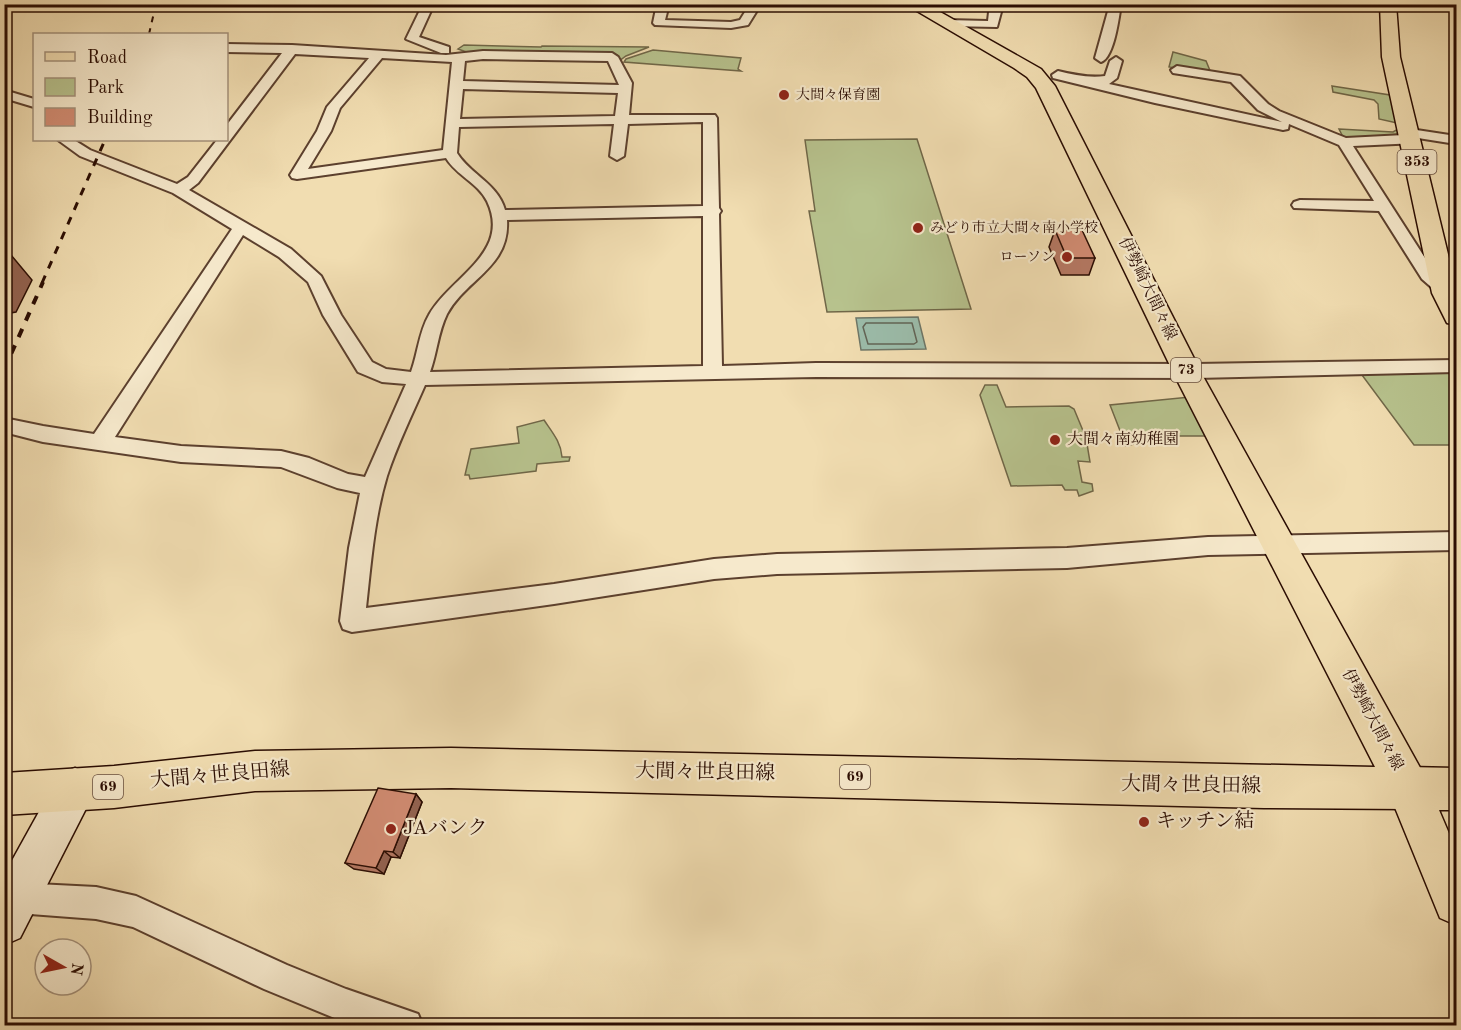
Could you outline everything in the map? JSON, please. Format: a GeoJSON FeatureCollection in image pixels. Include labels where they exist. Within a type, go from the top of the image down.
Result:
{"type":"FeatureCollection","features":[{"type":"Feature","properties":{"kind":"main road","name":"伊勢崎大間々線"},"geometry":{"type":"LineString","coordinates":[[913,4],[1012,59],[1046,74],[1052,98],[1187,371],[1407,789],[1456,902]]}},
{"type":"Feature","properties":{"kind":"main road","name":"353"},"geometry":{"type":"LineString","coordinates":[[1388,4],[1390,57],[1411,136],[1444,289],[1456,318]]}},
{"type":"Feature","properties":{"kind":"main road","name":"大間々世良田線"},"geometry":{"type":"LineString","coordinates":[[4,794],[255,771],[451,768],[1264,787],[1456,789]]}},
{"type":"Feature","properties":{"kind":"street"},"geometry":{"type":"LineString","coordinates":[[429,4],[412,36],[413,40],[450,52],[459,58]]}},
{"type":"Feature","properties":{"kind":"street"},"geometry":{"type":"LineString","coordinates":[[663,4],[658,23],[730,25],[744,22],[756,4]]}},
{"type":"Feature","properties":{"kind":"street"},"geometry":{"type":"LineString","coordinates":[[947,23],[993,25],[995,12],[1000,4]]}},
{"type":"Feature","properties":{"kind":"street"},"geometry":{"type":"LineString","coordinates":[[1101,58],[1116,4]]}},
{"type":"Feature","properties":{"kind":"street"},"geometry":{"type":"LineString","coordinates":[[228,48],[459,58],[483,55],[612,57],[626,83],[617,156]]}},
{"type":"Feature","properties":{"kind":"street"},"geometry":{"type":"LineString","coordinates":[[228,133],[292,50]]}},
{"type":"Feature","properties":{"kind":"street"},"geometry":{"type":"LineString","coordinates":[[379,54],[334,107],[324,131],[297,175],[450,153]]}},
{"type":"Feature","properties":{"kind":"street"},"geometry":{"type":"LineString","coordinates":[[459,58],[450,153],[460,166],[487,188],[499,215],[500,237],[485,261],[446,302],[438,316],[417,379],[373,487],[358,558],[352,621],[554,594],[714,569],[777,564],[1067,558],[1187,547],[1456,541]]}},
{"type":"Feature","properties":{"kind":"street"},"geometry":{"type":"LineString","coordinates":[[1046,74],[1107,80],[1111,78],[1116,61]]}},
{"type":"Feature","properties":{"kind":"street"},"geometry":{"type":"LineString","coordinates":[[1177,70],[1235,79],[1263,107],[1274,114],[1338,138],[1386,206],[1428,275],[1444,289]]}},
{"type":"Feature","properties":{"kind":"street"},"geometry":{"type":"LineString","coordinates":[[1046,74],[1338,138],[1411,136],[1456,140]]}},
{"type":"Feature","properties":{"kind":"street"},"geometry":{"type":"LineString","coordinates":[[458,85],[626,89]]}},
{"type":"Feature","properties":{"kind":"street"},"geometry":{"type":"LineString","coordinates":[[4,94],[33,103]]}},
{"type":"Feature","properties":{"kind":"street"},"geometry":{"type":"LineString","coordinates":[[452,123],[710,118],[713,211],[713,374]]}},
{"type":"Feature","properties":{"kind":"street"},"geometry":{"type":"LineString","coordinates":[[67,141],[86,153],[178,190],[285,253],[315,280],[332,315],[365,367],[382,375],[417,379],[962,369],[1187,371],[1456,366]]}},
{"type":"Feature","properties":{"kind":"street"},"geometry":{"type":"LineString","coordinates":[[178,190],[194,180],[223,141]]}},
{"type":"Feature","properties":{"kind":"street"},"geometry":{"type":"LineString","coordinates":[[1300,205],[1386,206]]}},
{"type":"Feature","properties":{"kind":"street"},"geometry":{"type":"LineString","coordinates":[[499,215],[713,211]]}},
{"type":"Feature","properties":{"kind":"street"},"geometry":{"type":"LineString","coordinates":[[99,442],[111,427],[235,234],[243,228]]}},
{"type":"Feature","properties":{"kind":"street"},"geometry":{"type":"LineString","coordinates":[[4,425],[181,454],[281,459],[301,464],[345,482],[373,487]]}},
{"type":"Feature","properties":{"kind":"street"},"geometry":{"type":"LineString","coordinates":[[11,910],[75,789]]}},
{"type":"Feature","properties":{"kind":"street"},"geometry":{"type":"LineString","coordinates":[[11,910],[96,903],[136,912],[296,986],[406,1026]]}},
{"type":"Feature","properties":{"kind":"green space"},"geometry":{"type":"Polygon","coordinates":[[[464,45],[649,47],[619,61],[617,55],[472,54],[458,49],[464,45]]]}},
{"type":"Feature","properties":{"kind":"green space"},"geometry":{"type":"Polygon","coordinates":[[[653,50],[741,58],[738,69],[741,71],[624,62],[626,59],[653,50]]]}},
{"type":"Feature","properties":{"kind":"green space"},"geometry":{"type":"Polygon","coordinates":[[[1173,52],[1206,61],[1211,73],[1169,67],[1173,52]]]}},
{"type":"Feature","properties":{"kind":"green space"},"geometry":{"type":"Polygon","coordinates":[[[1332,86],[1390,95],[1397,123],[1379,119],[1378,104],[1374,100],[1333,92],[1332,86]]]}},
{"type":"Feature","properties":{"kind":"green space"},"geometry":{"type":"Polygon","coordinates":[[[1339,129],[1393,132],[1398,129],[1400,134],[1348,139],[1343,137],[1339,129]]]}},
{"type":"Feature","properties":{"kind":"green space"},"geometry":{"type":"Polygon","coordinates":[[[917,139],[971,309],[827,312],[809,211],[815,211],[805,140],[917,139]]]}},
{"type":"Feature","properties":{"kind":"green space"},"geometry":{"type":"Polygon","coordinates":[[[1447,370],[1456,383],[1456,445],[1414,445],[1359,371],[1447,370]]]}},
{"type":"Feature","properties":{"kind":"green space"},"geometry":{"type":"Polygon","coordinates":[[[985,385],[997,385],[1006,407],[1069,406],[1074,409],[1086,438],[1090,462],[1078,461],[1082,482],[1092,484],[1093,491],[1079,496],[1077,490],[1065,490],[1062,485],[1011,486],[980,395],[985,385]]]}},
{"type":"Feature","properties":{"kind":"green space"},"geometry":{"type":"Polygon","coordinates":[[[1190,397],[1211,436],[1164,436],[1126,446],[1110,405],[1190,397]]]}},
{"type":"Feature","properties":{"kind":"green space"},"geometry":{"type":"Polygon","coordinates":[[[544,420],[558,442],[562,457],[570,457],[569,461],[537,464],[536,471],[470,479],[469,475],[465,475],[471,449],[519,443],[517,427],[544,420]]]}},
{"type":"Feature","properties":{"kind":"water"},"geometry":{"type":"Polygon","coordinates":[[[918,317],[926,349],[861,350],[856,318],[918,317]]]}},
{"type":"Feature","properties":{"kind":"building"},"geometry":{"type":"Polygon","coordinates":[[[1055,230],[1082,230],[1095,258],[1067,258],[1055,230]]]}},
{"type":"Feature","properties":{"kind":"building","name":"JAバンク"},"geometry":{"type":"Polygon","coordinates":[[[378,788],[416,794],[393,852],[384,851],[376,868],[345,863],[378,788]]]}},
{"type":"Feature","properties":{"kind":"railway"},"geometry":{"type":"LineString","coordinates":[[149,33],[156,4]]}},
{"type":"Feature","properties":{"kind":"railway"},"geometry":{"type":"LineString","coordinates":[[42,283],[105,141]]}},
{"type":"Feature","properties":{"kind":"railway"},"geometry":{"type":"LineString","coordinates":[[4,370],[43,282]]}},
{"type":"Feature","properties":{"kind":"place","name":"大間々保育園"},"geometry":{"type":"Point","coordinates":[784,95]}},
{"type":"Feature","properties":{"kind":"place","name":"みどり市立大間々南小学校"},"geometry":{"type":"Point","coordinates":[918,228]}},
{"type":"Feature","properties":{"kind":"place","name":"ローソン"},"geometry":{"type":"Point","coordinates":[1067,257]}},
{"type":"Feature","properties":{"kind":"place","name":"大間々南幼稚園"},"geometry":{"type":"Point","coordinates":[1055,440]}},
{"type":"Feature","properties":{"kind":"place","name":"キッチン結"},"geometry":{"type":"Point","coordinates":[1144,822]}},
{"type":"Feature","properties":{"kind":"place","name":"JAバンク"},"geometry":{"type":"Point","coordinates":[391,829]}}]}
